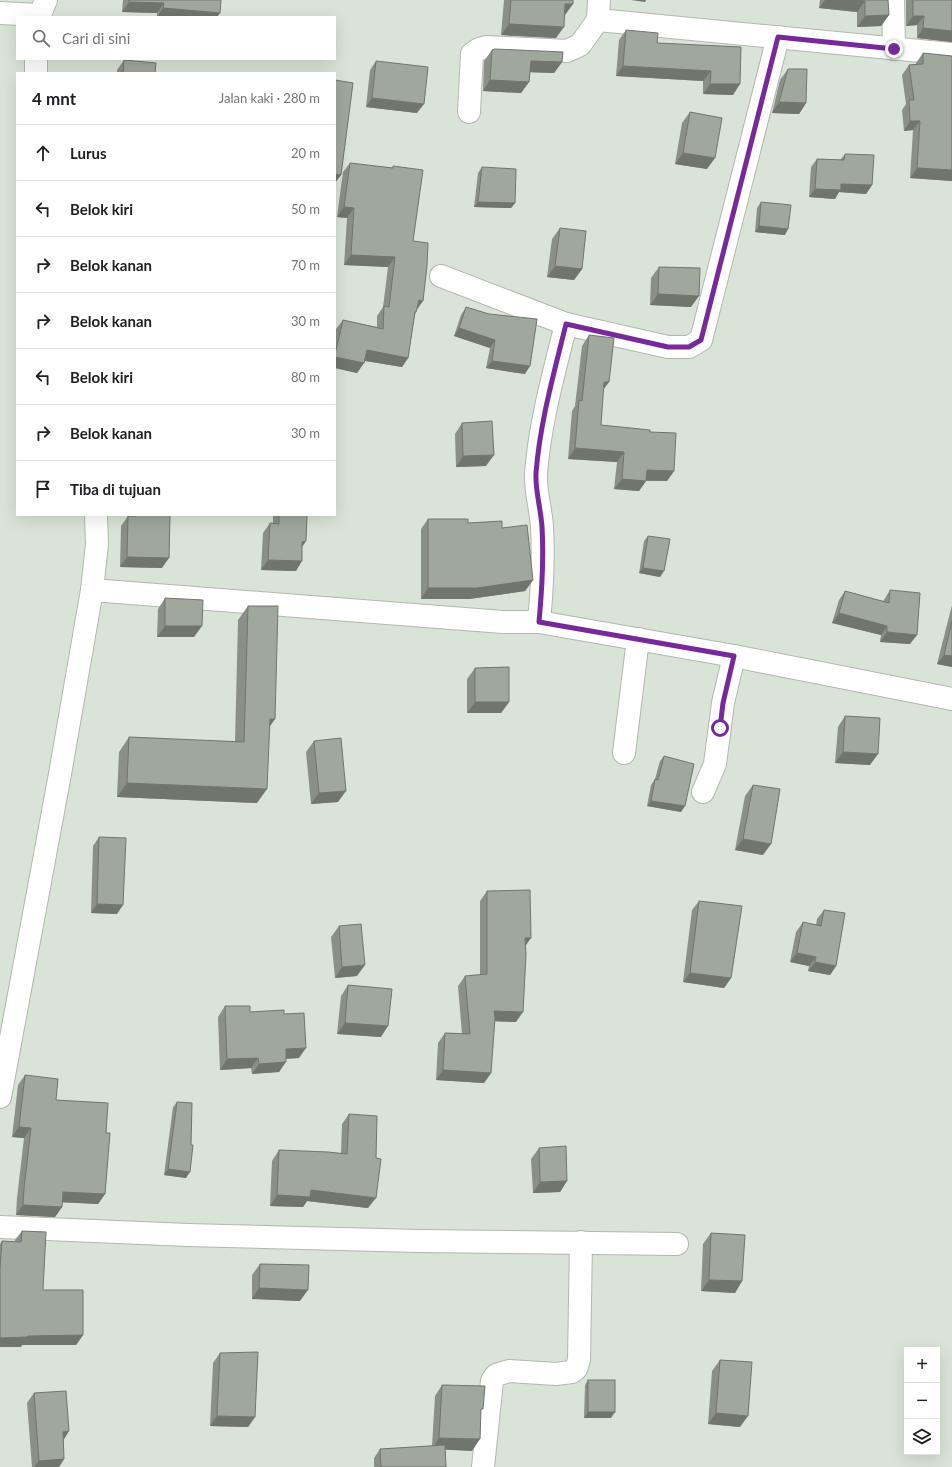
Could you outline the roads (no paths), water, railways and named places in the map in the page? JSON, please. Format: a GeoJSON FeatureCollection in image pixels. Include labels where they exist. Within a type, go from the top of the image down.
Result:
{"type":"FeatureCollection","features":[{"type":"Feature","properties":{"kind":"street"},"geometry":{"type":"LineString","coordinates":[[893,0],[894,49]]}},
{"type":"Feature","properties":{"kind":"street"},"geometry":{"type":"LineString","coordinates":[[469,112],[472,54],[479,49],[486,47],[568,51],[580,46],[598,10],[778,37],[952,54]]}},
{"type":"Feature","properties":{"kind":"street"},"geometry":{"type":"LineString","coordinates":[[0,13],[41,11]]}},
{"type":"Feature","properties":{"kind":"street"},"geometry":{"type":"LineString","coordinates":[[441,276],[566,324],[668,347],[689,347],[701,340],[778,37]]}},
{"type":"Feature","properties":{"kind":"street"},"geometry":{"type":"LineString","coordinates":[[36,60],[36,72]]}},
{"type":"Feature","properties":{"kind":"street"},"geometry":{"type":"LineString","coordinates":[[539,622],[542,587],[542,528],[536,485],[536,474],[540,433],[566,324]]}},
{"type":"Feature","properties":{"kind":"street"},"geometry":{"type":"LineString","coordinates":[[0,1098],[60,774],[92,590],[97,544],[96,516]]}},
{"type":"Feature","properties":{"kind":"street"},"geometry":{"type":"LineString","coordinates":[[92,590],[503,622],[539,622],[734,656],[952,698]]}},
{"type":"Feature","properties":{"kind":"street"},"geometry":{"type":"LineString","coordinates":[[624,753],[638,639]]}},
{"type":"Feature","properties":{"kind":"street"},"geometry":{"type":"LineString","coordinates":[[703,792],[715,764],[723,703],[734,656]]}},
{"type":"Feature","properties":{"kind":"street"},"geometry":{"type":"LineString","coordinates":[[0,1227],[188,1235],[418,1241],[677,1244]]}},
{"type":"Feature","properties":{"kind":"street"},"geometry":{"type":"LineString","coordinates":[[483,1467],[492,1381],[496,1375],[509,1372],[556,1374],[572,1372],[576,1369],[579,1360],[581,1242]]}}]}
